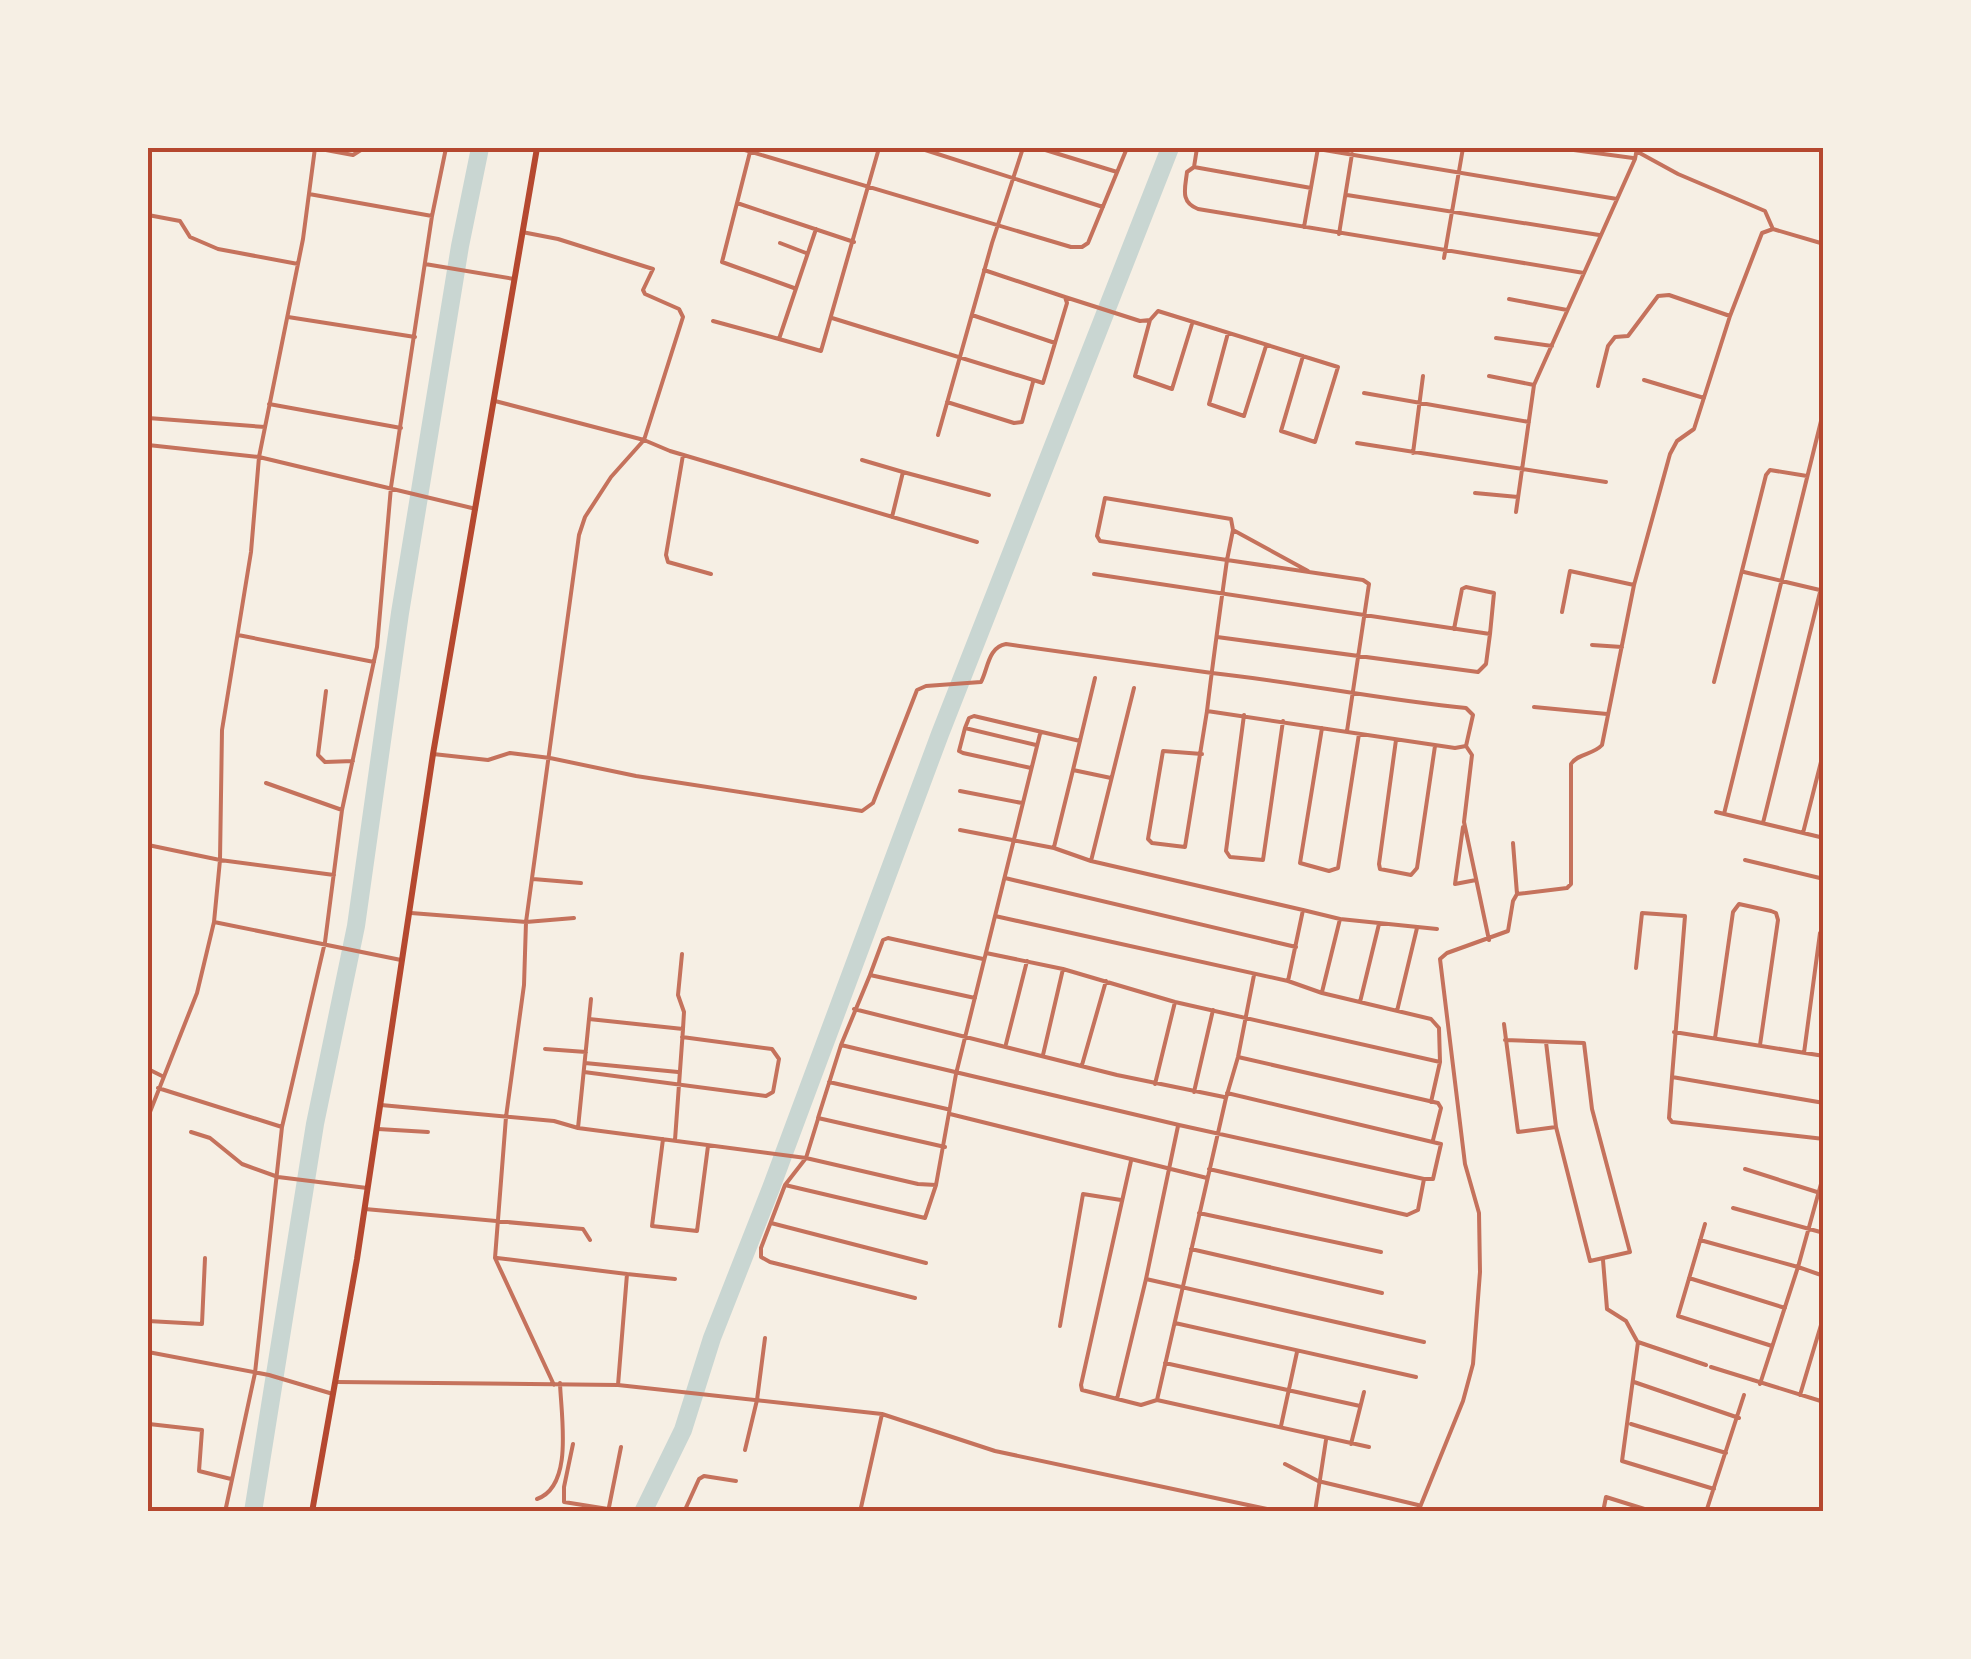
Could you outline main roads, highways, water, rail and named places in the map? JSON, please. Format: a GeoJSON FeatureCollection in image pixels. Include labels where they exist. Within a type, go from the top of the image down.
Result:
{"type":"FeatureCollection","features":[{"type":"Feature","properties":{"kind":"main road"},"geometry":{"type":"LineString","coordinates":[[312,1512],[337,1382],[434,754],[537,148]]}},
{"type":"Feature","properties":{"kind":"waterway"},"geometry":{"type":"LineString","coordinates":[[253,1512],[315,1124],[356,926],[400,613],[460,246],[480,148]]}},
{"type":"Feature","properties":{"kind":"waterway"},"geometry":{"type":"LineString","coordinates":[[643,1512],[683,1430],[712,1338],[940,734],[1170,148]]}}]}
